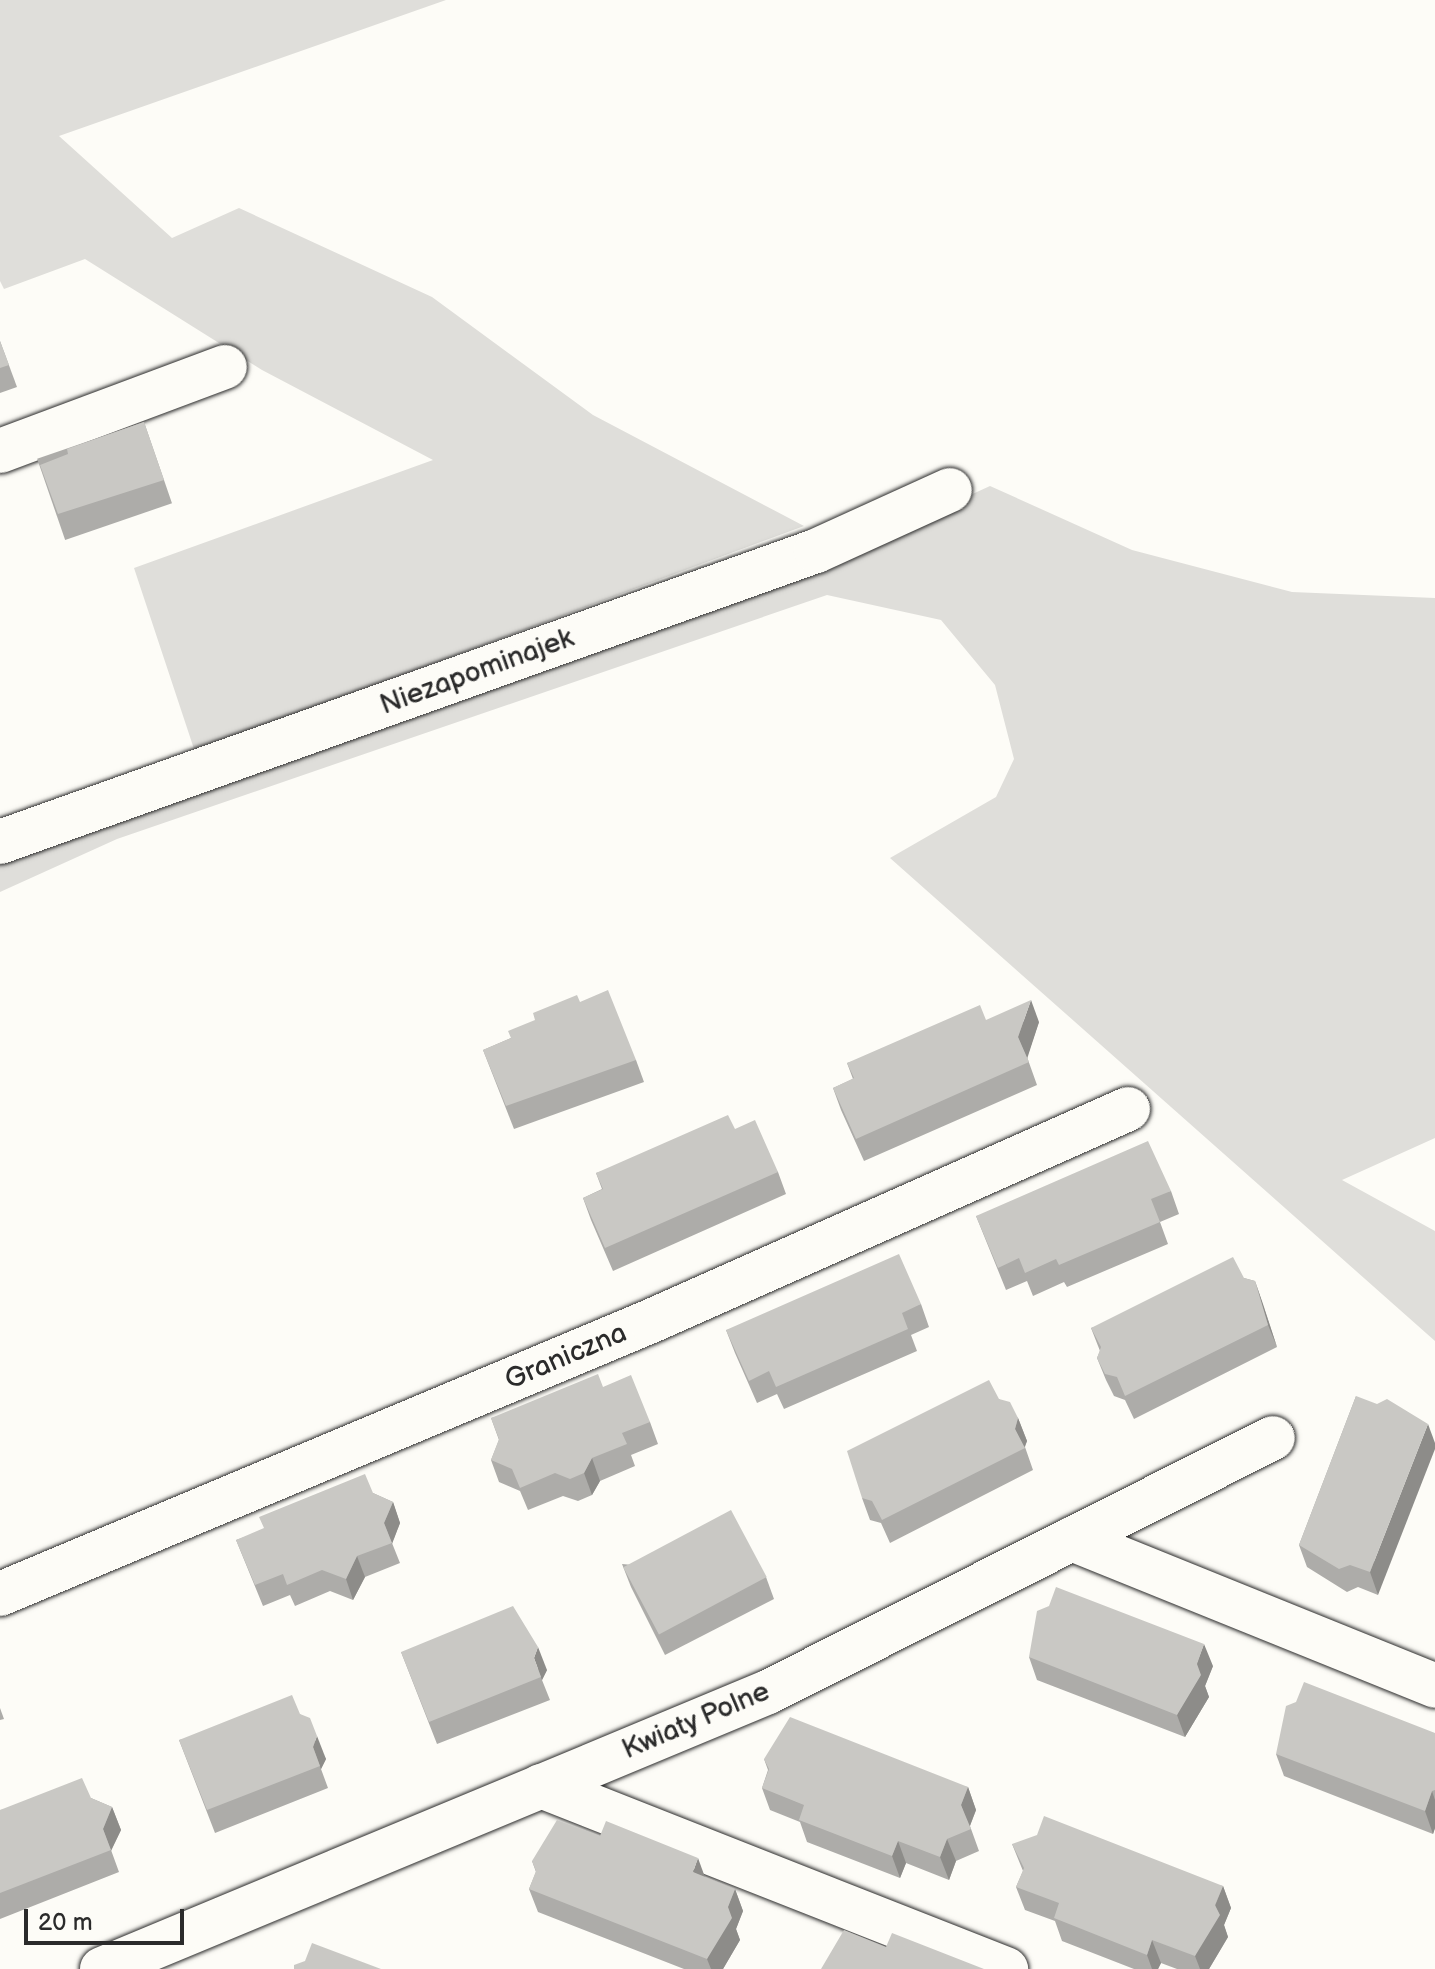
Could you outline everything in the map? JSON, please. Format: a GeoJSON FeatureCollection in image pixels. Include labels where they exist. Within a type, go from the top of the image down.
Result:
{"type":"FeatureCollection","features":[{"type":"Feature","properties":{"kind":"street"},"geometry":{"type":"LineString","coordinates":[[0,451],[225,367]]}},
{"type":"Feature","properties":{"kind":"street","name":"Niezapominajek"},"geometry":{"type":"LineString","coordinates":[[0,842],[816,551],[950,490]]}},
{"type":"Feature","properties":{"kind":"street","name":"Graniczna"},"geometry":{"type":"LineString","coordinates":[[0,1594],[651,1321],[1128,1109]]}},
{"type":"Feature","properties":{"kind":"street","name":"Kwiaty Polne"},"geometry":{"type":"LineString","coordinates":[[102,1969],[768,1692],[1273,1438]]}},
{"type":"Feature","properties":{"kind":"street"},"geometry":{"type":"LineString","coordinates":[[1072,1539],[1435,1686]]}},
{"type":"Feature","properties":{"kind":"street"},"geometry":{"type":"LineString","coordinates":[[541,1786],[1006,1969]]}},
{"type":"Feature","properties":{"kind":"shaded area"},"geometry":{"type":"Polygon","coordinates":[[[0,0],[446,0],[59,136],[172,238],[239,208],[432,297],[593,415],[804,526],[195,752],[134,568],[433,460],[262,370],[85,259],[4,289],[0,281],[0,0]]]}},
{"type":"Feature","properties":{"kind":"shaded area"},"geometry":{"type":"Polygon","coordinates":[[[990,486],[1132,550],[1292,592],[1435,598],[1435,1138],[1342,1180],[1435,1231],[1435,1341],[890,858],[996,797],[1014,759],[995,685],[941,620],[827,595],[117,839],[0,892],[0,864],[811,568],[990,486]]]}},
{"type":"Feature","properties":{"kind":"building"},"geometry":{"type":"Polygon","coordinates":[[[0,341],[9,365],[0,368],[0,341]]]}},
{"type":"Feature","properties":{"kind":"building"},"geometry":{"type":"Polygon","coordinates":[[[144,422],[164,480],[58,514],[40,465],[68,454],[67,449],[144,422]]]}},
{"type":"Feature","properties":{"kind":"building"},"geometry":{"type":"Polygon","coordinates":[[[608,990],[636,1060],[506,1106],[483,1050],[511,1038],[508,1031],[535,1020],[533,1013],[577,995],[580,1002],[608,990]]]}},
{"type":"Feature","properties":{"kind":"building"},"geometry":{"type":"Polygon","coordinates":[[[1031,1000],[1018,1037],[1029,1062],[856,1139],[833,1088],[854,1078],[847,1063],[980,1005],[986,1020],[1031,1000]]]}},
{"type":"Feature","properties":{"kind":"building"},"geometry":{"type":"Polygon","coordinates":[[[728,1115],[735,1129],[755,1120],[778,1172],[605,1248],[583,1198],[603,1189],[596,1173],[728,1115]]]}},
{"type":"Feature","properties":{"kind":"building"},"geometry":{"type":"Polygon","coordinates":[[[1148,1141],[1171,1191],[1151,1199],[1160,1222],[1059,1265],[1056,1259],[1025,1273],[1019,1258],[998,1268],[976,1216],[1148,1141]]]}},
{"type":"Feature","properties":{"kind":"building"},"geometry":{"type":"Polygon","coordinates":[[[899,1254],[921,1304],[902,1313],[908,1329],[776,1387],[769,1371],[749,1381],[726,1330],[899,1254]]]}},
{"type":"Feature","properties":{"kind":"building"},"geometry":{"type":"Polygon","coordinates":[[[1233,1257],[1244,1278],[1255,1281],[1268,1325],[1125,1396],[1117,1377],[1105,1374],[1097,1358],[1101,1347],[1091,1328],[1233,1257]]]}},
{"type":"Feature","properties":{"kind":"building"},"geometry":{"type":"Polygon","coordinates":[[[598,1374],[603,1387],[631,1375],[650,1422],[622,1433],[627,1444],[592,1458],[584,1473],[570,1479],[555,1473],[520,1488],[512,1469],[491,1460],[499,1439],[491,1418],[598,1374]]]}},
{"type":"Feature","properties":{"kind":"building"},"geometry":{"type":"Polygon","coordinates":[[[989,1380],[999,1399],[1010,1402],[1018,1418],[1015,1429],[1025,1448],[882,1520],[872,1501],[862,1498],[847,1451],[989,1380]]]}},
{"type":"Feature","properties":{"kind":"building"},"geometry":{"type":"Polygon","coordinates":[[[1356,1396],[1377,1404],[1387,1399],[1428,1424],[1370,1572],[1350,1565],[1339,1569],[1299,1545],[1356,1396]]]}},
{"type":"Feature","properties":{"kind":"building"},"geometry":{"type":"Polygon","coordinates":[[[365,1474],[373,1493],[393,1502],[384,1523],[392,1543],[357,1556],[346,1579],[322,1570],[287,1585],[283,1574],[255,1585],[236,1540],[264,1528],[259,1517],[365,1474]]]}},
{"type":"Feature","properties":{"kind":"building"},"geometry":{"type":"Polygon","coordinates":[[[731,1510],[767,1577],[659,1634],[623,1567],[731,1510]]]}},
{"type":"Feature","properties":{"kind":"building"},"geometry":{"type":"Polygon","coordinates":[[[1056,1587],[1204,1644],[1197,1664],[1201,1675],[1177,1715],[1029,1657],[1037,1611],[1049,1606],[1056,1587]]]}},
{"type":"Feature","properties":{"kind":"building"},"geometry":{"type":"Polygon","coordinates":[[[513,1606],[538,1647],[534,1658],[541,1677],[429,1722],[401,1652],[513,1606]]]}},
{"type":"Feature","properties":{"kind":"building"},"geometry":{"type":"Polygon","coordinates":[[[1304,1682],[1435,1733],[1435,1790],[1425,1811],[1276,1754],[1286,1706],[1296,1702],[1304,1682]]]}},
{"type":"Feature","properties":{"kind":"building"},"geometry":{"type":"Polygon","coordinates":[[[292,1695],[300,1714],[310,1718],[317,1736],[313,1747],[320,1766],[207,1810],[179,1740],[292,1695]]]}},
{"type":"Feature","properties":{"kind":"building"},"geometry":{"type":"Polygon","coordinates":[[[790,1717],[968,1787],[961,1805],[971,1829],[947,1839],[940,1857],[898,1841],[892,1856],[799,1820],[804,1805],[762,1788],[769,1769],[764,1759],[790,1717]]]}},
{"type":"Feature","properties":{"kind":"building"},"geometry":{"type":"Polygon","coordinates":[[[82,1778],[91,1798],[112,1807],[103,1829],[111,1850],[0,1893],[0,1810],[82,1778]]]}},
{"type":"Feature","properties":{"kind":"building"},"geometry":{"type":"Polygon","coordinates":[[[1044,1816],[1223,1886],[1215,1905],[1220,1915],[1195,1956],[1152,1940],[1147,1955],[1054,1918],[1059,1903],[1016,1887],[1024,1868],[1012,1844],[1037,1835],[1044,1816]]]}},
{"type":"Feature","properties":{"kind":"building"},"geometry":{"type":"Polygon","coordinates":[[[557,1820],[600,1836],[606,1821],[698,1858],[693,1872],[735,1889],[728,1907],[732,1918],[707,1959],[529,1889],[536,1871],[532,1861],[557,1820]]]}},
{"type":"Feature","properties":{"kind":"building"},"geometry":{"type":"Polygon","coordinates":[[[844,1930],[886,1947],[892,1933],[984,1969],[821,1969],[844,1930]]]}},
{"type":"Feature","properties":{"kind":"building"},"geometry":{"type":"Polygon","coordinates":[[[312,1943],[381,1969],[294,1969],[294,1965],[305,1961],[312,1943]]]}}]}
